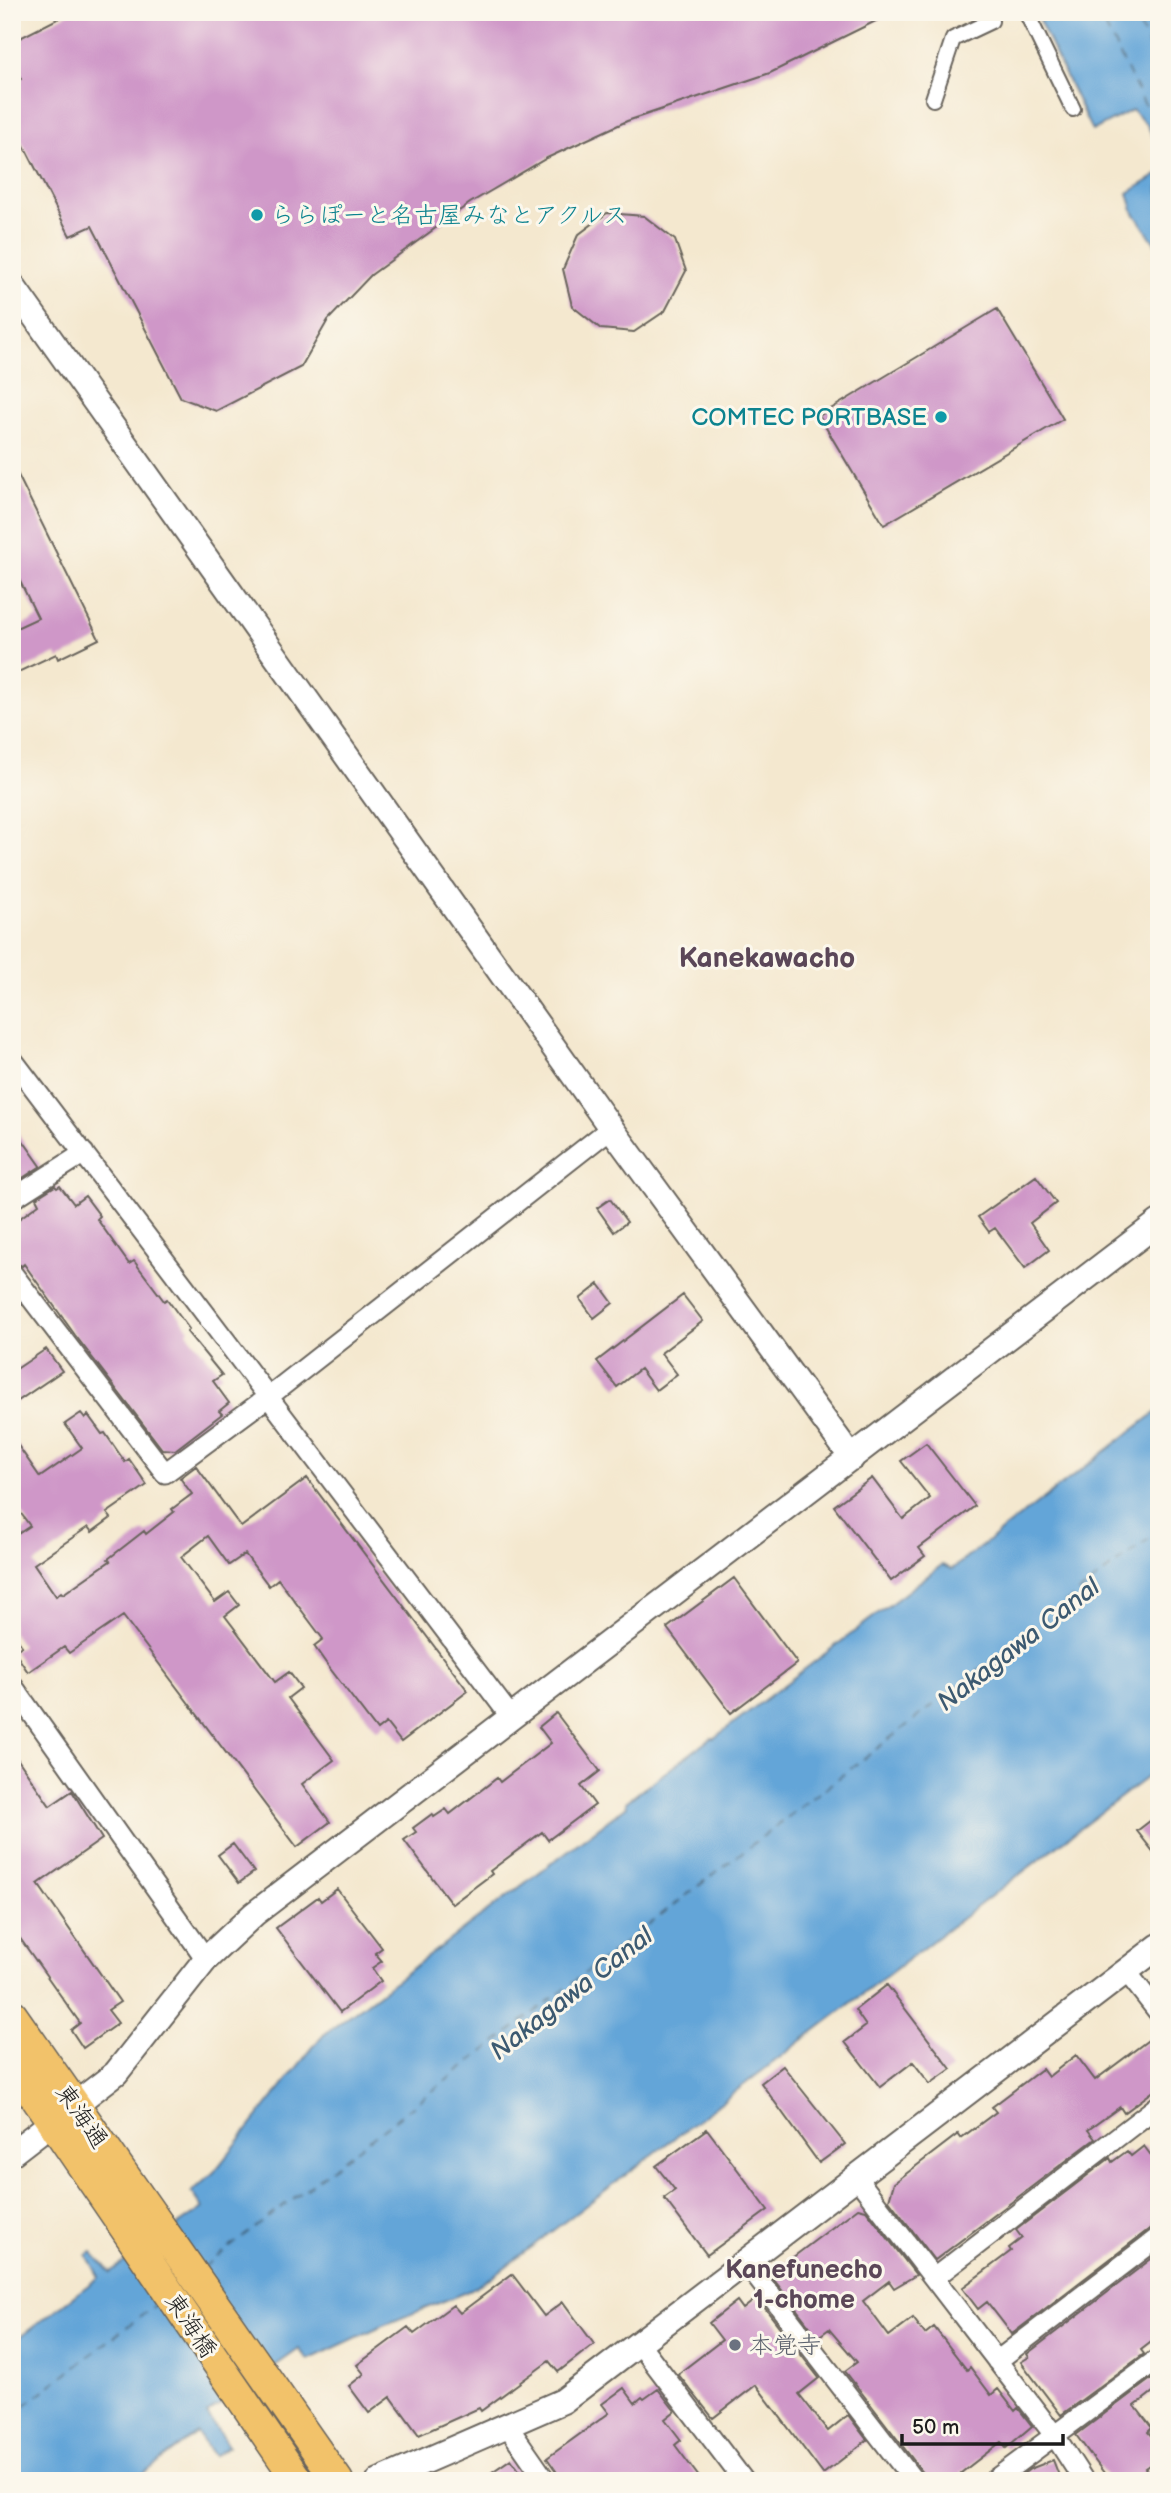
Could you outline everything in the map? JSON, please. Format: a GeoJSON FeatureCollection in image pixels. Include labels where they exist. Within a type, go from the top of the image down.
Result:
{"type":"FeatureCollection","features":[{"type":"Feature","properties":{"kind":"main road","name":"東海通"},"geometry":{"type":"LineString","coordinates":[[12,2015],[64,2113]]}},
{"type":"Feature","properties":{"kind":"main road"},"geometry":{"type":"LineString","coordinates":[[12,2063],[64,2113],[141,2225]]}},
{"type":"Feature","properties":{"kind":"main road","name":"東海橋"},"geometry":{"type":"LineString","coordinates":[[141,2225],[280,2398],[338,2481]]}},
{"type":"Feature","properties":{"kind":"main road","name":"東海橋"},"geometry":{"type":"LineString","coordinates":[[141,2225],[254,2417],[298,2481]]}},
{"type":"Feature","properties":{"kind":"street"},"geometry":{"type":"LineString","coordinates":[[933,99],[953,39],[991,21],[987,12]]}},
{"type":"Feature","properties":{"kind":"street"},"geometry":{"type":"LineString","coordinates":[[1026,12],[1073,109]]}},
{"type":"Feature","properties":{"kind":"street"},"geometry":{"type":"LineString","coordinates":[[12,285],[611,1128],[852,1458]]}},
{"type":"Feature","properties":{"kind":"street"},"geometry":{"type":"LineString","coordinates":[[12,1059],[511,1717]]}},
{"type":"Feature","properties":{"kind":"street"},"geometry":{"type":"LineString","coordinates":[[12,1273],[165,1473],[268,1397],[611,1128]]}},
{"type":"Feature","properties":{"kind":"street"},"geometry":{"type":"LineString","coordinates":[[12,1199],[84,1153]]}},
{"type":"Feature","properties":{"kind":"street"},"geometry":{"type":"LineString","coordinates":[[12,2153],[116,2073],[206,1959],[254,1914],[1159,1222]]}},
{"type":"Feature","properties":{"kind":"street"},"geometry":{"type":"LineString","coordinates":[[12,1685],[206,1959]]}},
{"type":"Feature","properties":{"kind":"street"},"geometry":{"type":"LineString","coordinates":[[379,2481],[563,2401],[1159,1946]]}},
{"type":"Feature","properties":{"kind":"street"},"geometry":{"type":"LineString","coordinates":[[1126,1971],[1159,2013]]}},
{"type":"Feature","properties":{"kind":"street"},"geometry":{"type":"LineString","coordinates":[[934,2278],[1159,2105]]}},
{"type":"Feature","properties":{"kind":"street"},"geometry":{"type":"LineString","coordinates":[[856,2176],[1055,2436],[1084,2481]]}},
{"type":"Feature","properties":{"kind":"street"},"geometry":{"type":"LineString","coordinates":[[997,2361],[1159,2237]]}},
{"type":"Feature","properties":{"kind":"street"},"geometry":{"type":"LineString","coordinates":[[745,2262],[914,2481]]}},
{"type":"Feature","properties":{"kind":"street"},"geometry":{"type":"LineString","coordinates":[[639,2343],[744,2481]]}},
{"type":"Feature","properties":{"kind":"street"},"geometry":{"type":"LineString","coordinates":[[993,2481],[1159,2357]]}},
{"type":"Feature","properties":{"kind":"street"},"geometry":{"type":"LineString","coordinates":[[507,2425],[546,2481]]}},
{"type":"Feature","properties":{"kind":"water"},"geometry":{"type":"Polygon","coordinates":[[[1035,12],[1159,12],[1159,147],[1147,125],[1132,110],[1092,131],[1035,12]]]}},
{"type":"Feature","properties":{"kind":"water"},"geometry":{"type":"Polygon","coordinates":[[[1159,174],[1159,249],[1134,213],[1128,193],[1159,174]]]}},
{"type":"Feature","properties":{"kind":"water","name":"Nakagawa Canal"},"geometry":{"type":"Polygon","coordinates":[[[1159,1410],[1159,1768],[492,2277],[466,2292],[379,2327],[308,2360],[299,2349],[207,2414],[228,2446],[214,2456],[197,2433],[134,2481],[12,2481],[12,2343],[99,2277],[87,2255],[92,2252],[110,2272],[203,2208],[192,2192],[214,2172],[321,2037],[627,1806],[626,1802],[942,1565],[952,1569],[1159,1410]]]}},
{"type":"Feature","properties":{"kind":"building","name":"ららぽーと名古屋みなとアクルス"},"geometry":{"type":"Polygon","coordinates":[[[71,12],[894,12],[770,73],[627,121],[547,158],[470,203],[371,275],[328,320],[301,367],[216,411],[181,398],[92,226],[70,236],[12,122],[12,85],[21,79],[12,61],[12,42],[71,12]]]}},
{"type":"Feature","properties":{"kind":"building"},"geometry":{"type":"Polygon","coordinates":[[[607,213],[644,216],[675,240],[686,271],[665,311],[634,332],[601,329],[572,306],[563,269],[578,235],[607,213]]]}},
{"type":"Feature","properties":{"kind":"building","name":"COMTEC PORTBASE"},"geometry":{"type":"Polygon","coordinates":[[[997,309],[1063,419],[884,525],[819,416],[997,309]]]}},
{"type":"Feature","properties":{"kind":"building"},"geometry":{"type":"Polygon","coordinates":[[[12,463],[99,639],[58,659],[56,654],[12,675],[12,630],[38,618],[12,565],[12,463]]]}},
{"type":"Feature","properties":{"kind":"building"},"geometry":{"type":"Polygon","coordinates":[[[12,1125],[41,1166],[21,1179],[12,1168],[12,1125]]]}},
{"type":"Feature","properties":{"kind":"building"},"geometry":{"type":"Polygon","coordinates":[[[1036,1176],[1056,1203],[1030,1223],[1049,1250],[1025,1268],[995,1228],[989,1232],[978,1217],[1036,1176]]]}},
{"type":"Feature","properties":{"kind":"building"},"geometry":{"type":"Polygon","coordinates":[[[55,1186],[60,1186],[74,1204],[85,1196],[100,1216],[97,1219],[129,1264],[134,1261],[164,1301],[167,1299],[189,1329],[187,1332],[222,1375],[213,1381],[229,1403],[219,1411],[222,1414],[175,1450],[162,1449],[24,1264],[22,1266],[12,1261],[12,1224],[39,1204],[36,1198],[55,1186]]]}},
{"type":"Feature","properties":{"kind":"building"},"geometry":{"type":"Polygon","coordinates":[[[610,1199],[627,1222],[614,1232],[597,1208],[610,1199]]]}},
{"type":"Feature","properties":{"kind":"building"},"geometry":{"type":"Polygon","coordinates":[[[599,1284],[613,1303],[594,1318],[580,1299],[599,1284]]]}},
{"type":"Feature","properties":{"kind":"building"},"geometry":{"type":"Polygon","coordinates":[[[683,1295],[703,1321],[661,1353],[677,1374],[656,1390],[640,1369],[617,1387],[597,1361],[683,1295]]]}},
{"type":"Feature","properties":{"kind":"building"},"geometry":{"type":"Polygon","coordinates":[[[46,1349],[62,1371],[12,1405],[12,1372],[46,1349]]]}},
{"type":"Feature","properties":{"kind":"building"},"geometry":{"type":"Polygon","coordinates":[[[81,1413],[85,1418],[88,1415],[102,1434],[105,1433],[125,1462],[129,1459],[147,1485],[107,1513],[111,1518],[92,1532],[88,1527],[34,1564],[56,1596],[61,1592],[63,1594],[110,1561],[108,1559],[144,1531],[146,1534],[174,1512],[172,1509],[192,1494],[180,1478],[196,1466],[241,1527],[307,1478],[468,1691],[401,1742],[386,1723],[377,1730],[328,1666],[314,1646],[323,1639],[278,1579],[269,1586],[245,1554],[229,1565],[208,1536],[181,1557],[215,1602],[229,1592],[239,1605],[225,1616],[275,1682],[289,1672],[301,1688],[288,1698],[334,1760],[302,1784],[330,1822],[297,1847],[123,1616],[69,1653],[64,1647],[28,1672],[14,1651],[22,1646],[12,1632],[12,1538],[30,1526],[12,1501],[12,1437],[40,1477],[82,1448],[65,1424],[81,1413]]]}},
{"type":"Feature","properties":{"kind":"building"},"geometry":{"type":"Polygon","coordinates":[[[926,1443],[975,1506],[919,1548],[925,1556],[891,1581],[834,1506],[872,1478],[903,1519],[930,1498],[901,1461],[926,1443]]]}},
{"type":"Feature","properties":{"kind":"building"},"geometry":{"type":"Polygon","coordinates":[[[734,1578],[797,1663],[731,1713],[667,1628],[734,1578]]]}},
{"type":"Feature","properties":{"kind":"building"},"geometry":{"type":"Polygon","coordinates":[[[556,1713],[600,1771],[581,1786],[595,1805],[548,1840],[542,1832],[452,1904],[404,1840],[416,1832],[413,1828],[432,1814],[434,1817],[446,1809],[450,1814],[497,1778],[500,1782],[551,1743],[539,1727],[556,1713]]]}},
{"type":"Feature","properties":{"kind":"building"},"geometry":{"type":"Polygon","coordinates":[[[12,1751],[50,1806],[72,1791],[102,1839],[38,1884],[120,2002],[108,2010],[118,2023],[83,2048],[71,2030],[80,2023],[12,1927],[12,1751]]]}},
{"type":"Feature","properties":{"kind":"building"},"geometry":{"type":"Polygon","coordinates":[[[1159,1814],[1159,1859],[1137,1831],[1159,1814]]]}},
{"type":"Feature","properties":{"kind":"building"},"geometry":{"type":"Polygon","coordinates":[[[233,1844],[254,1872],[239,1883],[218,1855],[233,1844]]]}},
{"type":"Feature","properties":{"kind":"building"},"geometry":{"type":"Polygon","coordinates":[[[337,1889],[382,1948],[375,1953],[382,1961],[372,1968],[381,1981],[340,2012],[276,1928],[318,1897],[321,1901],[337,1889]]]}},
{"type":"Feature","properties":{"kind":"building"},"geometry":{"type":"Polygon","coordinates":[[[887,1985],[951,2069],[930,2084],[913,2062],[880,2087],[845,2042],[866,2026],[855,2010],[887,1985]]]}},
{"type":"Feature","properties":{"kind":"building"},"geometry":{"type":"Polygon","coordinates":[[[1159,2032],[1159,2087],[1124,2113],[1120,2107],[1088,2130],[1095,2139],[935,2260],[889,2200],[894,2183],[958,2134],[961,2138],[996,2112],[992,2107],[1042,2069],[1048,2077],[1076,2055],[1095,2080],[1159,2032]]]}},
{"type":"Feature","properties":{"kind":"building"},"geometry":{"type":"Polygon","coordinates":[[[783,2066],[845,2144],[819,2163],[761,2083],[783,2066]]]}},
{"type":"Feature","properties":{"kind":"building"},"geometry":{"type":"Polygon","coordinates":[[[707,2129],[768,2210],[707,2255],[664,2198],[675,2190],[656,2166],[707,2129]]]}},
{"type":"Feature","properties":{"kind":"building"},"geometry":{"type":"Polygon","coordinates":[[[1144,2146],[1159,2166],[1159,2225],[1152,2227],[1012,2334],[987,2302],[978,2309],[962,2288],[1011,2251],[1009,2248],[1022,2238],[1016,2230],[1110,2158],[1112,2162],[1127,2151],[1131,2156],[1144,2146]]]}},
{"type":"Feature","properties":{"kind":"building"},"geometry":{"type":"Polygon","coordinates":[[[858,2208],[866,2210],[916,2275],[894,2288],[889,2281],[863,2301],[889,2336],[913,2318],[925,2334],[934,2327],[967,2370],[970,2367],[991,2395],[998,2389],[1015,2411],[1018,2408],[1032,2426],[1006,2448],[1001,2442],[961,2473],[967,2481],[926,2481],[924,2474],[845,2371],[857,2362],[829,2329],[818,2337],[771,2276],[858,2208]]]}},
{"type":"Feature","properties":{"kind":"building"},"geometry":{"type":"Polygon","coordinates":[[[1159,2253],[1159,2336],[1141,2350],[1144,2354],[1061,2415],[1021,2362],[1029,2357],[1027,2354],[1159,2253]]]}},
{"type":"Feature","properties":{"kind":"building"},"geometry":{"type":"Polygon","coordinates":[[[512,2274],[544,2316],[563,2302],[594,2344],[558,2372],[549,2361],[481,2411],[479,2408],[419,2435],[391,2397],[369,2413],[349,2386],[364,2374],[357,2365],[408,2327],[414,2334],[453,2305],[460,2313],[512,2274]]]}},
{"type":"Feature","properties":{"kind":"building"},"geometry":{"type":"Polygon","coordinates":[[[757,2298],[819,2378],[799,2394],[828,2431],[848,2415],[867,2440],[823,2474],[756,2385],[713,2418],[678,2374],[722,2340],[709,2323],[737,2301],[743,2309],[757,2298]]]}},
{"type":"Feature","properties":{"kind":"building"},"geometry":{"type":"Polygon","coordinates":[[[1151,2379],[1158,2388],[1135,2406],[1152,2428],[1148,2432],[1159,2445],[1159,2458],[1145,2468],[1154,2481],[1110,2481],[1076,2435],[1151,2379]]]}},
{"type":"Feature","properties":{"kind":"building"},"geometry":{"type":"Polygon","coordinates":[[[624,2388],[635,2403],[658,2389],[675,2411],[665,2419],[681,2440],[675,2445],[702,2481],[563,2481],[547,2458],[609,2413],[602,2404],[624,2388]]]}},
{"type":"Feature","properties":{"kind":"building"},"geometry":{"type":"Polygon","coordinates":[[[511,2459],[527,2481],[479,2481],[511,2459]]]}},
{"type":"Feature","properties":{"kind":"building"},"geometry":{"type":"Polygon","coordinates":[[[1053,2460],[1061,2481],[1014,2481],[1030,2469],[1053,2460]]]}},
{"type":"Feature","properties":{"kind":"ferry route"},"geometry":{"type":"LineString","coordinates":[[1098,12],[1159,133]]}},
{"type":"Feature","properties":{"kind":"ferry route"},"geometry":{"type":"LineString","coordinates":[[1133,12],[1159,66]]}},
{"type":"Feature","properties":{"kind":"ferry route"},"geometry":{"type":"LineString","coordinates":[[204,2267],[1159,1531]]}},
{"type":"Feature","properties":{"kind":"ferry route"},"geometry":{"type":"LineString","coordinates":[[12,2415],[158,2303]]}},
{"type":"Feature","properties":{"kind":"place","name":"ららぽーと名古屋みなとアクルス"},"geometry":{"type":"Point","coordinates":[257,215]}},
{"type":"Feature","properties":{"kind":"place","name":"COMTEC PORTBASE"},"geometry":{"type":"Point","coordinates":[941,417]}},
{"type":"Feature","properties":{"kind":"place","name":"本覚寺"},"geometry":{"type":"Point","coordinates":[735,2345]}},
{"type":"Feature","properties":{"kind":"district","name":"Kanekawacho"},"geometry":{"type":"Point","coordinates":[767,957]}},
{"type":"Feature","properties":{"kind":"district","name":"Kanefunecho 1-chome"},"geometry":{"type":"Point","coordinates":[804,2284]}}]}
